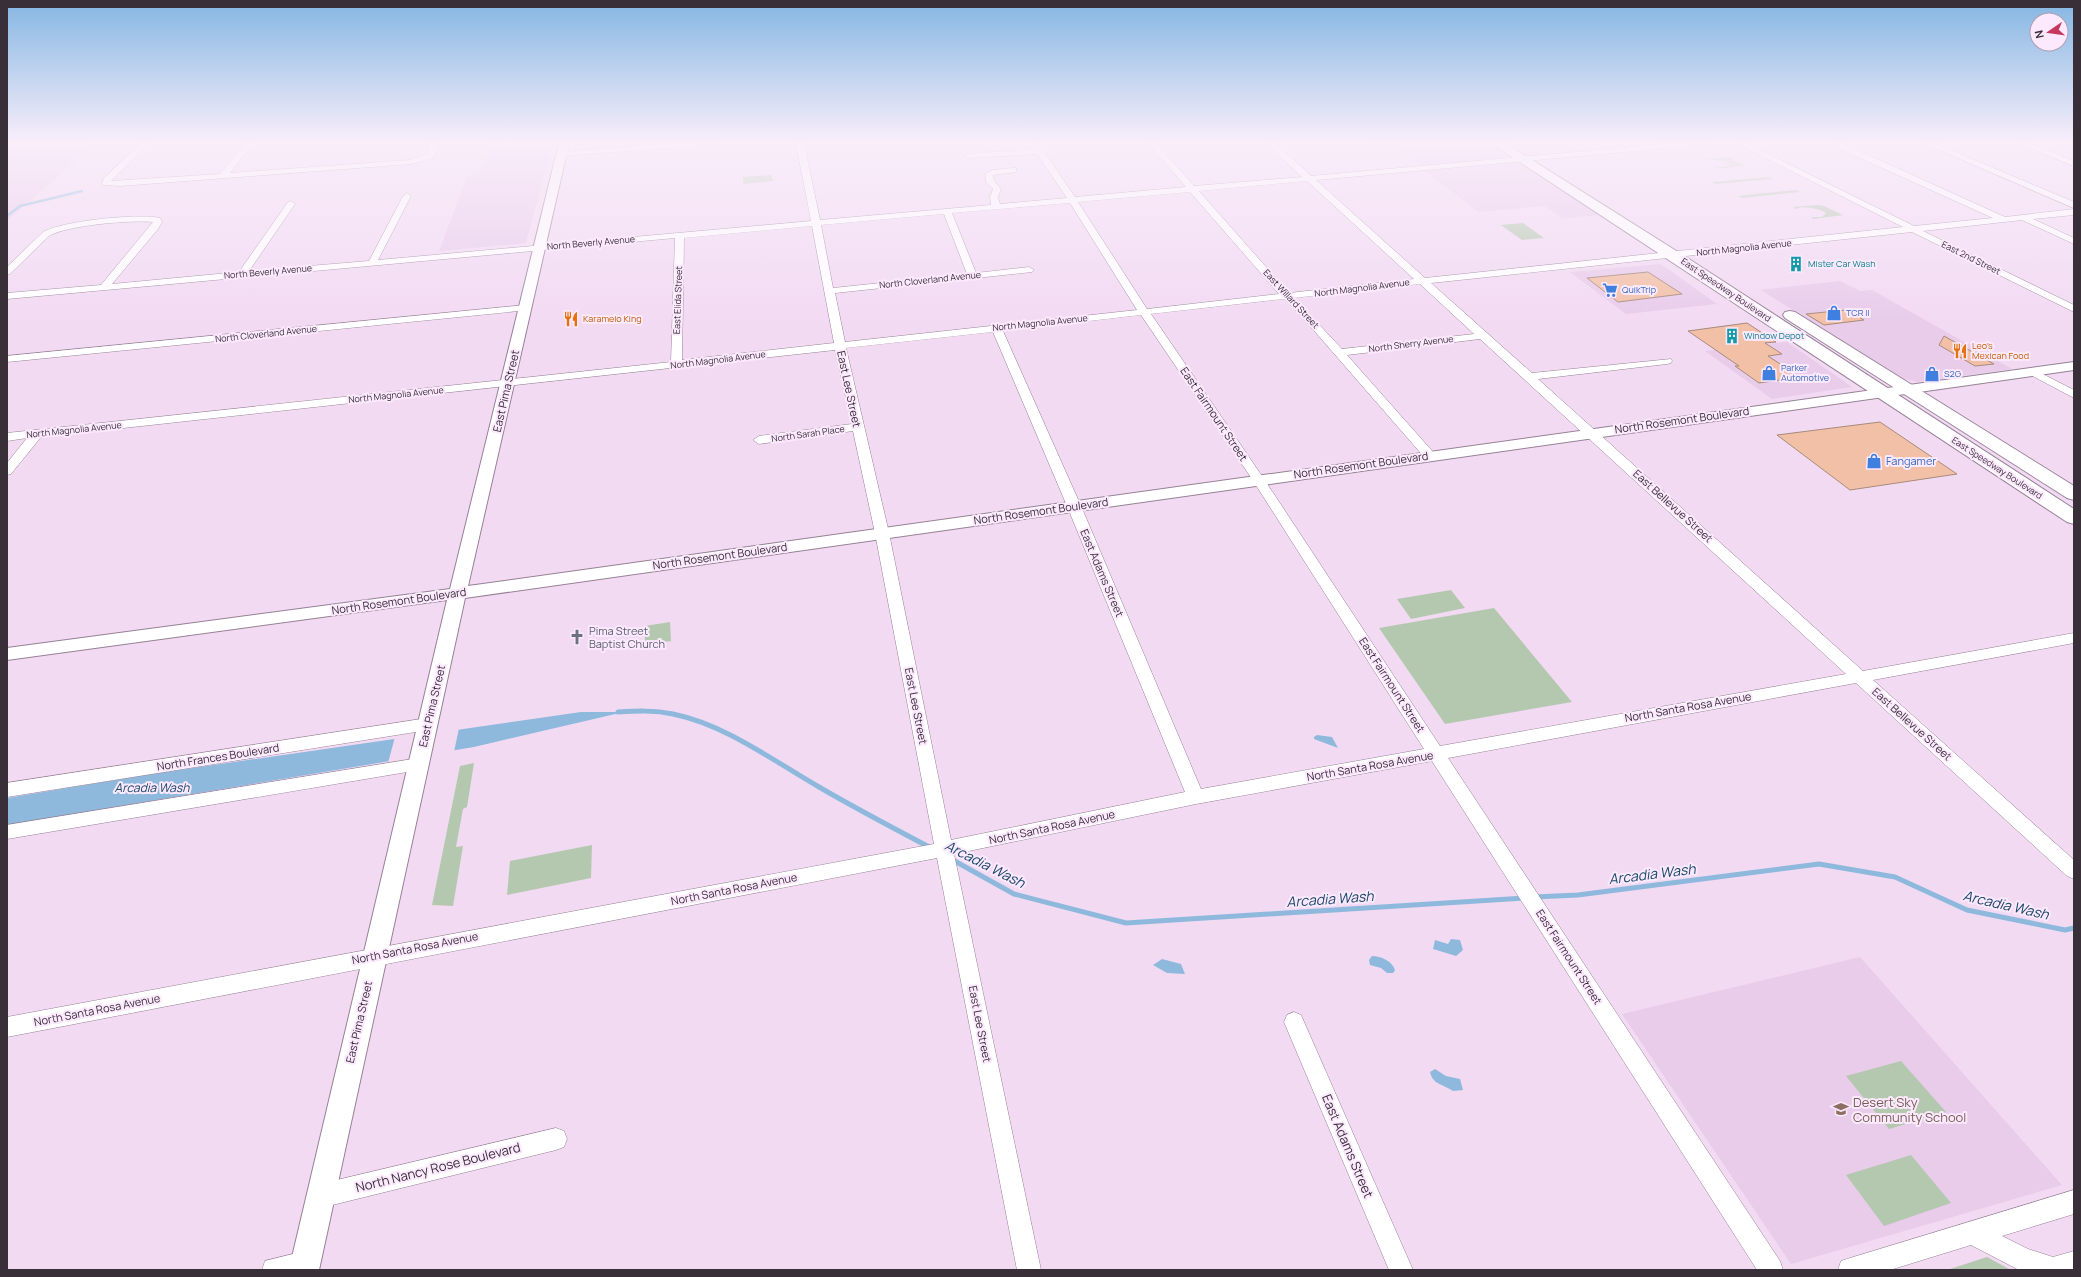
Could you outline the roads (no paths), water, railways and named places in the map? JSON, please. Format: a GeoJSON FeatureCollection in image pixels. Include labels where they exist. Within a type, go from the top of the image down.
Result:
{"type":"FeatureCollection","features":[{"type":"Feature","properties":{"kind":"main road","name":"East Speedway Boulevard"},"geometry":{"type":"LineString","coordinates":[[1591,203],[2074,518]]}},
{"type":"Feature","properties":{"kind":"main road","name":"East Speedway Boulevard"},"geometry":{"type":"LineString","coordinates":[[1613,203],[1756,293]]}},
{"type":"Feature","properties":{"kind":"main road","name":"East Speedway Boulevard"},"geometry":{"type":"LineString","coordinates":[[1782,310],[2074,494]]}},
{"type":"Feature","properties":{"kind":"street"},"geometry":{"type":"LineString","coordinates":[[372,263],[404,203]]}},
{"type":"Feature","properties":{"kind":"street","name":"East Pima Street"},"geometry":{"type":"LineString","coordinates":[[304,1266],[458,593],[550,203]]}},
{"type":"Feature","properties":{"kind":"street","name":"East Lee Street"},"geometry":{"type":"LineString","coordinates":[[812,203],[857,427],[882,533],[1030,1270]]}},
{"type":"Feature","properties":{"kind":"street","name":"North Beverly Avenue"},"geometry":{"type":"LineString","coordinates":[[7,296],[1040,203]]}},
{"type":"Feature","properties":{"kind":"street","name":"East Fairmount Street"},"geometry":{"type":"LineString","coordinates":[[1075,203],[1144,312],[1258,479],[1437,753],[1771,1270]]}},
{"type":"Feature","properties":{"kind":"street","name":"East Willard Street"},"geometry":{"type":"LineString","coordinates":[[1205,203],[1429,455]]}},
{"type":"Feature","properties":{"kind":"street","name":"East Bellevue Street"},"geometry":{"type":"LineString","coordinates":[[1337,203],[1483,336],[1592,432],[1858,676],[2074,871]]}},
{"type":"Feature","properties":{"kind":"street","name":"East 2nd Street"},"geometry":{"type":"LineString","coordinates":[[1859,203],[2074,309]]}},
{"type":"Feature","properties":{"kind":"street"},"geometry":{"type":"LineString","coordinates":[[1966,203],[2004,220]]}},
{"type":"Feature","properties":{"kind":"street"},"geometry":{"type":"LineString","coordinates":[[242,274],[291,204]]}},
{"type":"Feature","properties":{"kind":"street"},"geometry":{"type":"LineString","coordinates":[[947,211],[973,276]]}},
{"type":"Feature","properties":{"kind":"street","name":"North Magnolia Avenue"},"geometry":{"type":"LineString","coordinates":[[7,437],[676,365],[1422,281],[2074,212]]}},
{"type":"Feature","properties":{"kind":"street"},"geometry":{"type":"LineString","coordinates":[[2023,218],[2074,241]]}},
{"type":"Feature","properties":{"kind":"street"},"geometry":{"type":"LineString","coordinates":[[7,272],[46,234],[53,230],[70,225],[146,219],[158,222],[103,288]]}},
{"type":"Feature","properties":{"kind":"street","name":"East Elida Street"},"geometry":{"type":"LineString","coordinates":[[676,365],[680,234]]}},
{"type":"Feature","properties":{"kind":"street","name":"North Cloverland Avenue"},"geometry":{"type":"LineString","coordinates":[[830,291],[1029,270]]}},
{"type":"Feature","properties":{"kind":"street","name":"North Cloverland Avenue"},"geometry":{"type":"LineString","coordinates":[[7,359],[526,308]]}},
{"type":"Feature","properties":{"kind":"street","name":"East Adams Street"},"geometry":{"type":"LineString","coordinates":[[996,328],[1074,506],[1196,797]]}},
{"type":"Feature","properties":{"kind":"street","name":"North Sherry Avenue"},"geometry":{"type":"LineString","coordinates":[[1339,353],[1483,336]]}},
{"type":"Feature","properties":{"kind":"street"},"geometry":{"type":"LineString","coordinates":[[1530,377],[1667,361]]}},
{"type":"Feature","properties":{"kind":"street","name":"North Rosemont Boulevard"},"geometry":{"type":"LineString","coordinates":[[7,654],[458,593],[1592,432],[2074,366]]}},
{"type":"Feature","properties":{"kind":"street"},"geometry":{"type":"LineString","coordinates":[[2031,372],[2074,395]]}},
{"type":"Feature","properties":{"kind":"street","name":"North Sarah Place"},"geometry":{"type":"LineString","coordinates":[[759,440],[857,427]]}},
{"type":"Feature","properties":{"kind":"street"},"geometry":{"type":"LineString","coordinates":[[7,471],[37,434]]}},
{"type":"Feature","properties":{"kind":"street","name":"North Santa Rosa Avenue"},"geometry":{"type":"LineString","coordinates":[[7,1027],[945,849],[1196,797],[2074,638]]}},
{"type":"Feature","properties":{"kind":"street","name":"North Frances Boulevard"},"geometry":{"type":"LineString","coordinates":[[7,790],[428,726]]}},
{"type":"Feature","properties":{"kind":"street"},"geometry":{"type":"LineString","coordinates":[[7,832],[420,760]]}},
{"type":"Feature","properties":{"kind":"street","name":"East Adams Street"},"geometry":{"type":"LineString","coordinates":[[1294,1022],[1401,1270]]}},
{"type":"Feature","properties":{"kind":"street","name":"North Nancy Rose Boulevard"},"geometry":{"type":"LineString","coordinates":[[320,1196],[556,1139]]}},
{"type":"Feature","properties":{"kind":"street"},"geometry":{"type":"LineString","coordinates":[[1850,1270],[2074,1202]]}},
{"type":"Feature","properties":{"kind":"street"},"geometry":{"type":"LineString","coordinates":[[1973,1233],[2031,1262],[2053,1269],[2074,1263]]}},
{"type":"Feature","properties":{"kind":"street"},"geometry":{"type":"LineString","coordinates":[[274,1270],[304,1266]]}},
{"type":"Feature","properties":{"kind":"water","name":"Arcadia Wash"},"geometry":{"type":"Polygon","coordinates":[[[581,712],[624,712],[474,747],[7,825],[7,798],[151,774],[581,712]]]}},
{"type":"Feature","properties":{"kind":"water"},"geometry":{"type":"Polygon","coordinates":[[[1317,735],[1332,737],[1338,748],[1314,739],[1317,735]]]}},
{"type":"Feature","properties":{"kind":"water"},"geometry":{"type":"Polygon","coordinates":[[[1451,939],[1460,940],[1463,950],[1456,956],[1433,949],[1435,940],[1448,944],[1451,939]]]}},
{"type":"Feature","properties":{"kind":"water"},"geometry":{"type":"Polygon","coordinates":[[[1372,956],[1382,958],[1389,962],[1394,967],[1395,970],[1393,973],[1387,973],[1381,968],[1370,965],[1369,960],[1372,956]]]}},
{"type":"Feature","properties":{"kind":"water"},"geometry":{"type":"Polygon","coordinates":[[[1162,959],[1181,964],[1185,974],[1167,973],[1153,965],[1162,959]]]}},
{"type":"Feature","properties":{"kind":"water"},"geometry":{"type":"Polygon","coordinates":[[[1435,1069],[1446,1076],[1460,1079],[1463,1090],[1453,1091],[1436,1082],[1431,1076],[1430,1072],[1435,1069]]]}},
{"type":"Feature","properties":{"kind":"waterway"},"geometry":{"type":"LineString","coordinates":[[7,216],[20,206],[34,203]]}},
{"type":"Feature","properties":{"kind":"waterway","name":"Arcadia Wash"},"geometry":{"type":"LineString","coordinates":[[618,712],[645,711],[673,714],[712,726],[748,744],[833,795],[931,848]]}},
{"type":"Feature","properties":{"kind":"waterway","name":"Arcadia Wash"},"geometry":{"type":"LineString","coordinates":[[951,859],[1014,894],[1126,923],[1525,898]]}},
{"type":"Feature","properties":{"kind":"waterway","name":"Arcadia Wash"},"geometry":{"type":"LineString","coordinates":[[1534,897],[1578,895],[1819,864],[1895,877],[1967,910],[2065,930],[2074,928]]}},
{"type":"Feature","properties":{"kind":"place","name":"Mister Car Wash"},"geometry":{"type":"Point","coordinates":[1796,264]}},
{"type":"Feature","properties":{"kind":"place","name":"QuikTrip"},"geometry":{"type":"Point","coordinates":[1610,290]}},
{"type":"Feature","properties":{"kind":"place","name":"TCR II"},"geometry":{"type":"Point","coordinates":[1834,313]}},
{"type":"Feature","properties":{"kind":"place","name":"Karamelo King"},"geometry":{"type":"Point","coordinates":[571,319]}},
{"type":"Feature","properties":{"kind":"place","name":"Window Depot"},"geometry":{"type":"Point","coordinates":[1732,336]}},
{"type":"Feature","properties":{"kind":"place","name":"Leo's Mexican Food"},"geometry":{"type":"Point","coordinates":[1960,351]}},
{"type":"Feature","properties":{"kind":"place","name":"Parker Automotive"},"geometry":{"type":"Point","coordinates":[1769,373]}},
{"type":"Feature","properties":{"kind":"place","name":"S2G"},"geometry":{"type":"Point","coordinates":[1932,374]}},
{"type":"Feature","properties":{"kind":"place","name":"Fangamer"},"geometry":{"type":"Point","coordinates":[1874,461]}},
{"type":"Feature","properties":{"kind":"place","name":"Pima Street Baptist Church"},"geometry":{"type":"Point","coordinates":[577,637]}},
{"type":"Feature","properties":{"kind":"place","name":"Desert Sky Community School"},"geometry":{"type":"Point","coordinates":[1841,1109]}}]}
